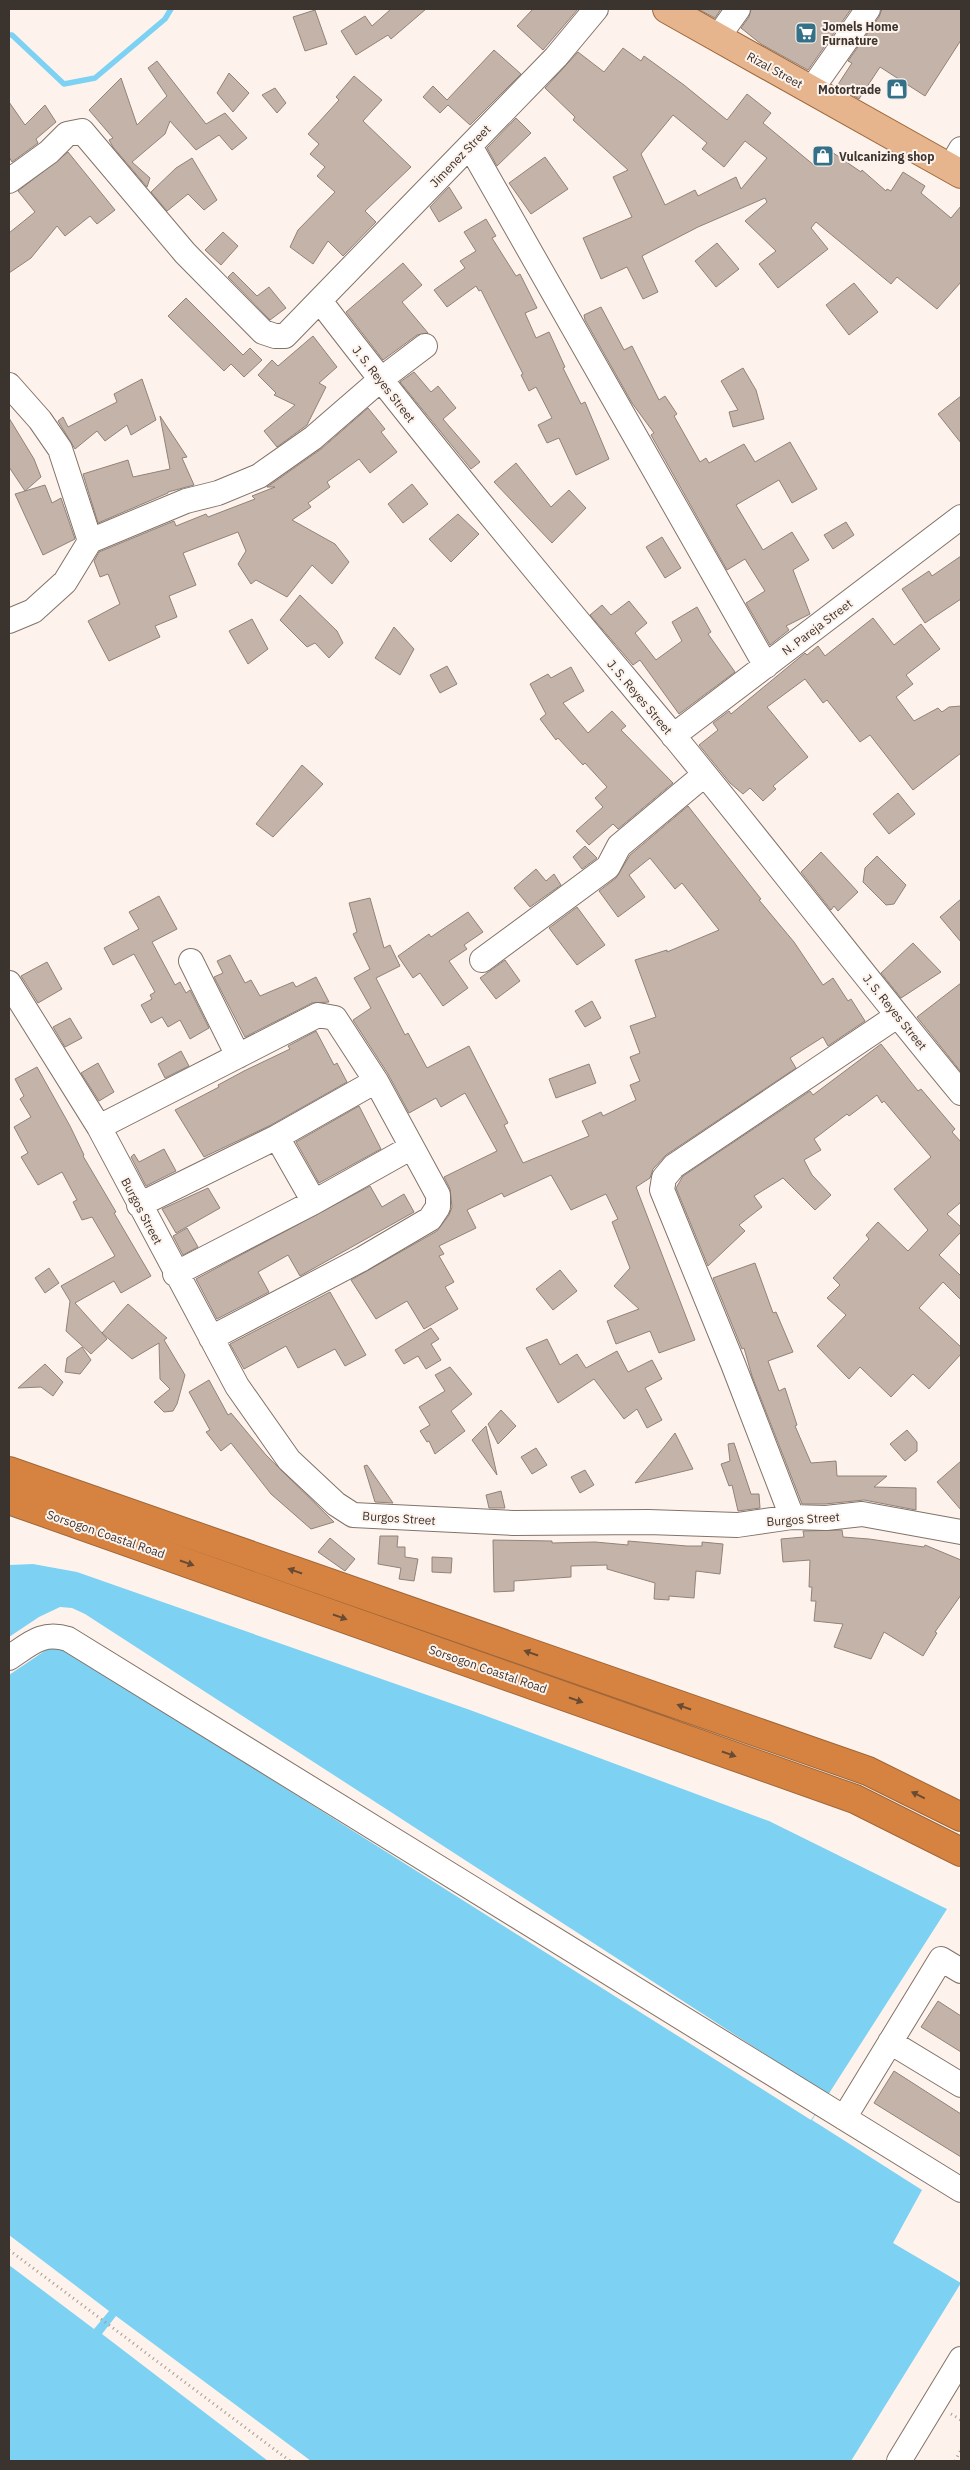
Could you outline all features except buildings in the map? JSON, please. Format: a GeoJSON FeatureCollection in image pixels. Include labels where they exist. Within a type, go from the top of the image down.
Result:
{"type":"FeatureCollection","features":[{"type":"Feature","properties":{"kind":"highway"},"geometry":{"type":"LineString","coordinates":[[9,1471],[868,1771],[961,1817]]}},
{"type":"Feature","properties":{"kind":"highway","name":"Sorsogon Coastal Road"},"geometry":{"type":"LineString","coordinates":[[9,1500],[855,1799],[961,1852]]}},
{"type":"Feature","properties":{"kind":"main road","name":"Rizal Street"},"geometry":{"type":"LineString","coordinates":[[667,9],[811,90],[958,164]]}},
{"type":"Feature","properties":{"kind":"street","name":"Jimenez Street"},"geometry":{"type":"LineString","coordinates":[[11,174],[49,152],[67,134],[82,132],[185,253],[263,332],[275,336],[285,336],[556,57],[596,9]]}},
{"type":"Feature","properties":{"kind":"street"},"geometry":{"type":"LineString","coordinates":[[718,38],[738,9]]}},
{"type":"Feature","properties":{"kind":"street"},"geometry":{"type":"LineString","coordinates":[[811,90],[868,9]]}},
{"type":"Feature","properties":{"kind":"street"},"geometry":{"type":"LineString","coordinates":[[470,146],[766,666]]}},
{"type":"Feature","properties":{"kind":"street","name":"J. S. Reyes Street"},"geometry":{"type":"LineString","coordinates":[[320,301],[380,380],[565,608],[673,736],[897,1016],[957,1077]]}},
{"type":"Feature","properties":{"kind":"street"},"geometry":{"type":"LineString","coordinates":[[9,621],[33,611],[65,582],[90,541],[186,501],[218,493],[259,476],[313,438],[380,380],[425,346]]}},
{"type":"Feature","properties":{"kind":"street"},"geometry":{"type":"LineString","coordinates":[[9,385],[40,420],[60,449],[90,541]]}},
{"type":"Feature","properties":{"kind":"street","name":"N. Pareja Street"},"geometry":{"type":"LineString","coordinates":[[673,736],[961,517]]}},
{"type":"Feature","properties":{"kind":"street"},"geometry":{"type":"LineString","coordinates":[[482,960],[608,867],[619,846],[704,775]]}},
{"type":"Feature","properties":{"kind":"street"},"geometry":{"type":"LineString","coordinates":[[191,961],[238,1056]]}},
{"type":"Feature","properties":{"kind":"street","name":"Burgos Street"},"geometry":{"type":"LineString","coordinates":[[9,982],[99,1127],[175,1274],[237,1386],[289,1460],[336,1504],[353,1515],[513,1523],[639,1522],[737,1525],[792,1517],[826,1518],[862,1514],[961,1532]]}},
{"type":"Feature","properties":{"kind":"street"},"geometry":{"type":"LineString","coordinates":[[99,1127],[318,1015],[335,1018],[376,1081],[438,1195],[438,1207],[430,1219],[362,1259],[210,1338]]}},
{"type":"Feature","properties":{"kind":"street"},"geometry":{"type":"LineString","coordinates":[[792,1517],[733,1364],[662,1190],[664,1178],[674,1166],[897,1016]]}},
{"type":"Feature","properties":{"kind":"street"},"geometry":{"type":"LineString","coordinates":[[139,1205],[277,1137],[376,1081]]}},
{"type":"Feature","properties":{"kind":"street"},"geometry":{"type":"LineString","coordinates":[[277,1137],[314,1202]]}},
{"type":"Feature","properties":{"kind":"street"},"geometry":{"type":"LineString","coordinates":[[175,1274],[314,1202],[412,1147]]}},
{"type":"Feature","properties":{"kind":"street"},"geometry":{"type":"LineString","coordinates":[[9,1658],[44,1636],[54,1635],[68,1639],[961,2190]]}},
{"type":"Feature","properties":{"kind":"street"},"geometry":{"type":"LineString","coordinates":[[844,2118],[940,1959],[961,1971]]}},
{"type":"Feature","properties":{"kind":"street"},"geometry":{"type":"LineString","coordinates":[[890,2042],[961,2085]]}},
{"type":"Feature","properties":{"kind":"street"},"geometry":{"type":"LineString","coordinates":[[899,2461],[961,2359]]}},
{"type":"Feature","properties":{"kind":"path"},"geometry":{"type":"LineString","coordinates":[[9,2250],[290,2461]]}},
{"type":"Feature","properties":{"kind":"path"},"geometry":{"type":"LineString","coordinates":[[954,2461],[961,2450]]}},
{"type":"Feature","properties":{"kind":"water"},"geometry":{"type":"Polygon","coordinates":[[[33,1564],[77,1572],[470,1710],[769,1821],[947,1909],[812,2120],[922,2190],[893,2243],[961,2283],[851,2461],[9,2461],[9,1565],[33,1564]]]}},
{"type":"Feature","properties":{"kind":"pier"},"geometry":{"type":"Polygon","coordinates":[[[60,1607],[72,1608],[85,1614],[828,2095],[811,2120],[73,1654],[60,1649],[49,1648],[9,1675],[9,1637],[39,1617],[60,1607]]]}},
{"type":"Feature","properties":{"kind":"pier"},"geometry":{"type":"Polygon","coordinates":[[[9,2235],[109,2311],[94,2329],[9,2265],[9,2235]]]}},
{"type":"Feature","properties":{"kind":"pier"},"geometry":{"type":"Polygon","coordinates":[[[116,2316],[311,2461],[268,2461],[102,2334],[116,2316]]]}},
{"type":"Feature","properties":{"kind":"waterway"},"geometry":{"type":"LineString","coordinates":[[9,35],[12,35],[64,84],[95,78],[165,19],[171,9]]}},
{"type":"Feature","properties":{"kind":"place","name":"Jomels Home Furnature"},"geometry":{"type":"Point","coordinates":[806,33]}},
{"type":"Feature","properties":{"kind":"place","name":"Motortrade"},"geometry":{"type":"Point","coordinates":[897,89]}},
{"type":"Feature","properties":{"kind":"place","name":"Vulcanizing shop"},"geometry":{"type":"Point","coordinates":[823,156]}}]}
